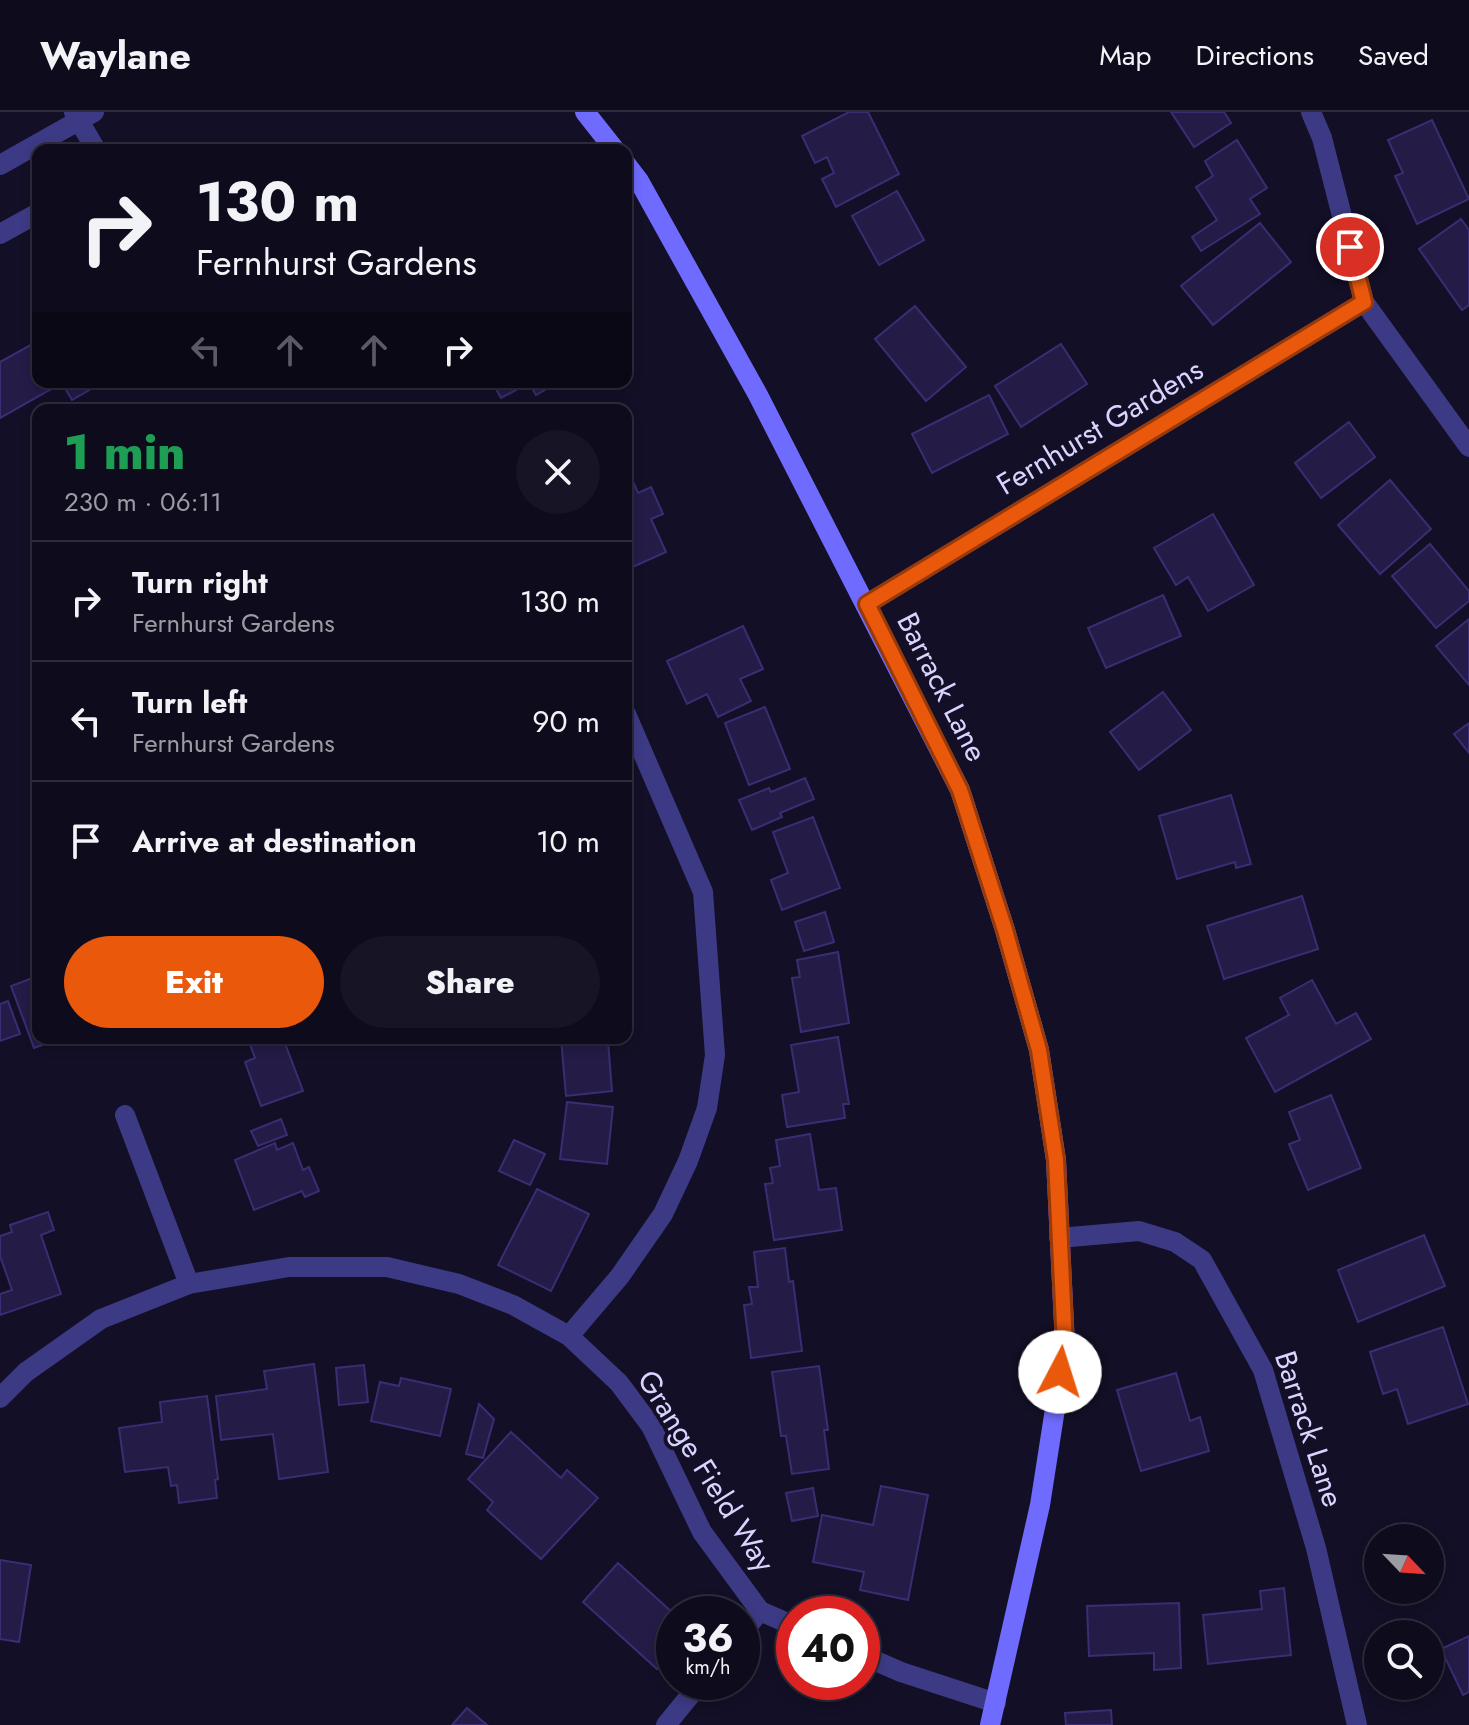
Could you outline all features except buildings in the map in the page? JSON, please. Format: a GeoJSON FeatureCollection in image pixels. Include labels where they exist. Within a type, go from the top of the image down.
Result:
{"type":"FeatureCollection","features":[{"type":"Feature","properties":{"kind":"street"},"geometry":{"type":"LineString","coordinates":[[585,112],[610,144]]}},
{"type":"Feature","properties":{"kind":"street"},"geometry":{"type":"LineString","coordinates":[[1311,112],[1322,138],[1364,302],[1469,447]]}},
{"type":"Feature","properties":{"kind":"street"},"geometry":{"type":"LineString","coordinates":[[35,144],[83,115],[94,144]]}},
{"type":"Feature","properties":{"kind":"street"},"geometry":{"type":"LineString","coordinates":[[0,165],[32,146]]}},
{"type":"Feature","properties":{"kind":"street","name":"Barrack Lane"},"geometry":{"type":"LineString","coordinates":[[632,172],[758,395],[960,790],[1039,1050],[1056,1160],[1065,1345],[1040,1505],[990,1725]]}},
{"type":"Feature","properties":{"kind":"street"},"geometry":{"type":"LineString","coordinates":[[0,234],[32,216]]}},
{"type":"Feature","properties":{"kind":"street","name":"Fernhurst Gardens"},"geometry":{"type":"LineString","coordinates":[[867,604],[1364,302]]}},
{"type":"Feature","properties":{"kind":"street"},"geometry":{"type":"LineString","coordinates":[[569,1336],[620,1276],[663,1214],[688,1161],[707,1108],[715,1055],[703,892],[632,728]]}},
{"type":"Feature","properties":{"kind":"street"},"geometry":{"type":"LineString","coordinates":[[125,1115],[189,1284]]}},
{"type":"Feature","properties":{"kind":"street","name":"Barrack Lane"},"geometry":{"type":"LineString","coordinates":[[1059,1238],[1139,1231],[1175,1242],[1202,1260],[1263,1370],[1316,1548],[1357,1725]]}},
{"type":"Feature","properties":{"kind":"street","name":"Grange Field Way"},"geometry":{"type":"LineString","coordinates":[[0,1398],[26,1372],[101,1319],[189,1284],[289,1267],[387,1267],[459,1284],[513,1305],[569,1336],[619,1383],[651,1426],[702,1532],[749,1596]]}},
{"type":"Feature","properties":{"kind":"street","name":"Grange Field Way"},"geometry":{"type":"LineString","coordinates":[[760,1611],[776,1618]]}},
{"type":"Feature","properties":{"kind":"street"},"geometry":{"type":"LineString","coordinates":[[880,1663],[996,1703]]}},
{"type":"Feature","properties":{"kind":"street"},"geometry":{"type":"LineString","coordinates":[[666,1725],[686,1700]]}},
{"type":"Feature","properties":{"kind":"route"},"geometry":{"type":"LineString","coordinates":[[1060,1372],[1065,1345],[1056,1160],[1039,1050],[960,790],[867,604],[1364,302],[1350,247]]}}]}
